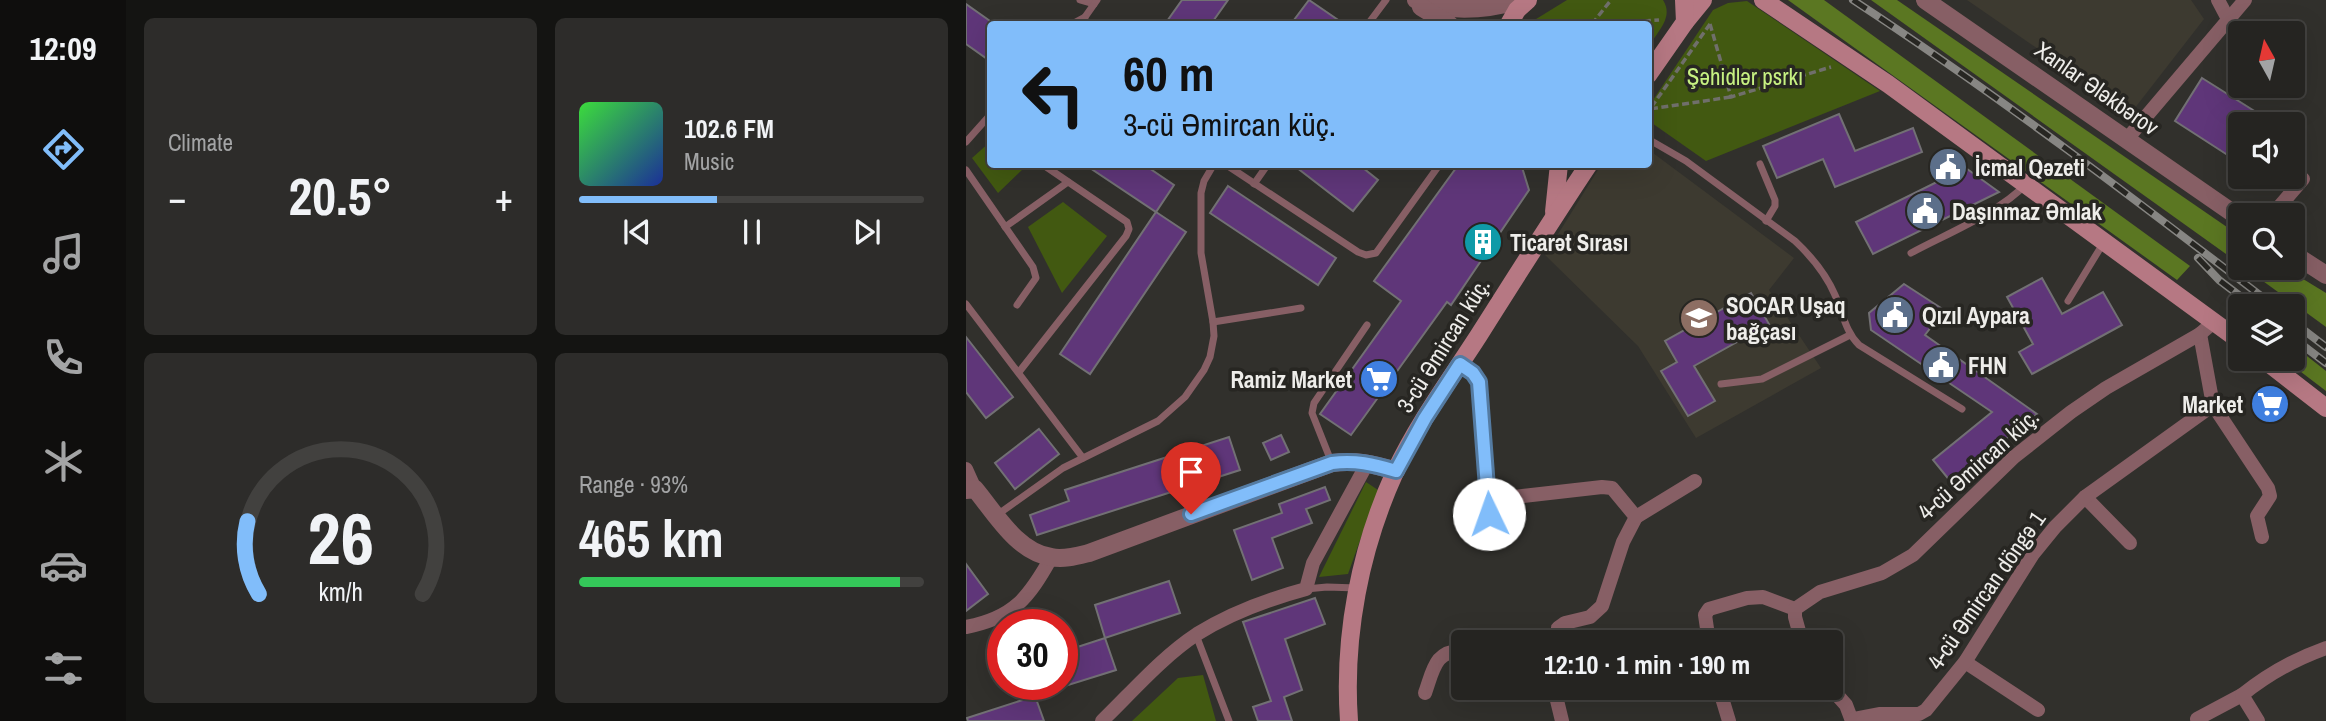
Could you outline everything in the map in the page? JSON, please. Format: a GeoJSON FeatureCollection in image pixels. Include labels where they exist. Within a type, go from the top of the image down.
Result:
{"type":"FeatureCollection","features":[{"type":"Feature","properties":{"kind":"main road"},"geometry":{"type":"LineString","coordinates":[[1511,21],[1517,10],[1528,0]]}},
{"type":"Feature","properties":{"kind":"main road"},"geometry":{"type":"LineString","coordinates":[[1684,0],[1685,22]]}},
{"type":"Feature","properties":{"kind":"main road"},"geometry":{"type":"LineString","coordinates":[[1652,69],[1703,0]]}},
{"type":"Feature","properties":{"kind":"main road"},"geometry":{"type":"LineString","coordinates":[[1763,0],[1843,53],[2228,331]]}},
{"type":"Feature","properties":{"kind":"main road","name":"3-cü Əmircan küç."},"geometry":{"type":"LineString","coordinates":[[1349,721],[1349,666],[1357,588],[1382,505],[1396,471],[1425,418],[1553,219],[1559,168]]}},
{"type":"Feature","properties":{"kind":"main road"},"geometry":{"type":"LineString","coordinates":[[1553,219],[1585,168]]}},
{"type":"Feature","properties":{"kind":"main road"},"geometry":{"type":"LineString","coordinates":[[2278,371],[2326,408]]}},
{"type":"Feature","properties":{"kind":"street"},"geometry":{"type":"LineString","coordinates":[[1409,0],[1444,21]]}},
{"type":"Feature","properties":{"kind":"street"},"geometry":{"type":"LineString","coordinates":[[1416,0],[1432,6],[1463,9],[1520,0]]}},
{"type":"Feature","properties":{"kind":"street","name":"Xanlar Ələkbərov"},"geometry":{"type":"LineString","coordinates":[[1925,0],[2228,210]]}},
{"type":"Feature","properties":{"kind":"street"},"geometry":{"type":"LineString","coordinates":[[2218,0],[2228,19]]}},
{"type":"Feature","properties":{"kind":"street"},"geometry":{"type":"LineString","coordinates":[[2127,139],[2245,0]]}},
{"type":"Feature","properties":{"kind":"street"},"geometry":{"type":"LineString","coordinates":[[2282,203],[2294,189]]}},
{"type":"Feature","properties":{"kind":"street"},"geometry":{"type":"LineString","coordinates":[[2305,261],[2326,275]]}},
{"type":"Feature","properties":{"kind":"street","name":"4-cü Əmircan küç."},"geometry":{"type":"LineString","coordinates":[[1795,609],[1819,592],[1882,573],[1913,555],[2014,457],[2071,412],[2106,388],[2200,334],[2215,321]]}},
{"type":"Feature","properties":{"kind":"street"},"geometry":{"type":"LineString","coordinates":[[2200,334],[2213,405],[2268,488],[2270,496],[2257,516],[2262,537]]}},
{"type":"Feature","properties":{"kind":"street"},"geometry":{"type":"LineString","coordinates":[[1460,364],[1473,373],[1479,382],[1489,528]]}},
{"type":"Feature","properties":{"kind":"street","name":"4-cü Əmircan döngə 1"},"geometry":{"type":"LineString","coordinates":[[1852,720],[1878,714],[1919,714],[1926,710],[1965,662],[2033,554],[2085,497],[2213,405]]}},
{"type":"Feature","properties":{"kind":"street"},"geometry":{"type":"LineString","coordinates":[[1102,721],[1196,635],[1223,620],[1306,589],[1313,563],[1368,462]]}},
{"type":"Feature","properties":{"kind":"street"},"geometry":{"type":"LineString","coordinates":[[966,469],[970,490],[1027,546],[1051,558],[1089,553],[1332,463],[1368,462],[1396,471]]}},
{"type":"Feature","properties":{"kind":"street"},"geometry":{"type":"LineString","coordinates":[[1558,630],[1565,623],[1590,617],[1602,606],[1623,542],[1636,517],[1695,481]]}},
{"type":"Feature","properties":{"kind":"street"},"geometry":{"type":"LineString","coordinates":[[1488,500],[1612,488],[1636,517]]}},
{"type":"Feature","properties":{"kind":"street"},"geometry":{"type":"LineString","coordinates":[[2085,497],[2130,542]]}},
{"type":"Feature","properties":{"kind":"street"},"geometry":{"type":"LineString","coordinates":[[966,627],[1001,615],[1025,600],[1051,558]]}},
{"type":"Feature","properties":{"kind":"street"},"geometry":{"type":"LineString","coordinates":[[1707,630],[1705,615],[1709,609],[1747,598],[1763,597],[1795,609],[1799,630]]}},
{"type":"Feature","properties":{"kind":"street"},"geometry":{"type":"LineString","coordinates":[[2197,719],[2242,695],[2297,659],[2326,648]]}},
{"type":"Feature","properties":{"kind":"street"},"geometry":{"type":"LineString","coordinates":[[1425,693],[1436,664],[1444,653],[1451,650]]}},
{"type":"Feature","properties":{"kind":"street"},"geometry":{"type":"LineString","coordinates":[[1965,662],[2038,710]]}},
{"type":"Feature","properties":{"kind":"street"},"geometry":{"type":"LineString","coordinates":[[2242,695],[2258,721]]}},
{"type":"Feature","properties":{"kind":"street"},"geometry":{"type":"LineString","coordinates":[[1557,700],[1562,721]]}},
{"type":"Feature","properties":{"kind":"street"},"geometry":{"type":"LineString","coordinates":[[1723,700],[1729,721]]}},
{"type":"Feature","properties":{"kind":"street"},"geometry":{"type":"LineString","coordinates":[[1842,700],[1852,720]]}},
{"type":"Feature","properties":{"kind":"lane"},"geometry":{"type":"LineString","coordinates":[[1080,0],[1096,2],[1084,20]]}},
{"type":"Feature","properties":{"kind":"lane"},"geometry":{"type":"LineString","coordinates":[[1370,21],[1386,0]]}},
{"type":"Feature","properties":{"kind":"lane"},"geometry":{"type":"LineString","coordinates":[[966,142],[987,120]]}},
{"type":"Feature","properties":{"kind":"lane"},"geometry":{"type":"LineString","coordinates":[[983,125],[987,128]]}},
{"type":"Feature","properties":{"kind":"lane"},"geometry":{"type":"LineString","coordinates":[[1652,141],[1686,161],[1802,248],[1827,278],[1850,335],[1859,345],[1962,409]]}},
{"type":"Feature","properties":{"kind":"lane"},"geometry":{"type":"LineString","coordinates":[[1760,164],[1775,200],[1775,206],[1766,221]]}},
{"type":"Feature","properties":{"kind":"lane"},"geometry":{"type":"LineString","coordinates":[[1019,372],[1129,229],[1127,222],[1048,168]]}},
{"type":"Feature","properties":{"kind":"lane"},"geometry":{"type":"LineString","coordinates":[[997,516],[1063,468],[1158,421],[1185,397],[1204,370],[1214,336],[1199,239],[1201,192],[1212,168]]}},
{"type":"Feature","properties":{"kind":"lane"},"geometry":{"type":"LineString","coordinates":[[1231,168],[1366,256],[1376,253],[1437,168]]}},
{"type":"Feature","properties":{"kind":"lane"},"geometry":{"type":"LineString","coordinates":[[1254,184],[1265,168]]}},
{"type":"Feature","properties":{"kind":"lane"},"geometry":{"type":"LineString","coordinates":[[966,170],[1033,267],[1037,278],[1017,304]]}},
{"type":"Feature","properties":{"kind":"lane"},"geometry":{"type":"LineString","coordinates":[[1005,227],[1068,182]]}},
{"type":"Feature","properties":{"kind":"lane"},"geometry":{"type":"LineString","coordinates":[[1911,253],[2002,204],[2026,184]]}},
{"type":"Feature","properties":{"kind":"lane"},"geometry":{"type":"LineString","coordinates":[[2068,301],[2104,241]]}},
{"type":"Feature","properties":{"kind":"lane"},"geometry":{"type":"LineString","coordinates":[[966,304],[1083,458]]}},
{"type":"Feature","properties":{"kind":"lane"},"geometry":{"type":"LineString","coordinates":[[1213,322],[1301,309]]}},
{"type":"Feature","properties":{"kind":"lane"},"geometry":{"type":"LineString","coordinates":[[1332,463],[1312,412],[1314,404],[1367,325]]}},
{"type":"Feature","properties":{"kind":"lane"},"geometry":{"type":"LineString","coordinates":[[1721,384],[1762,379],[1850,335]]}},
{"type":"Feature","properties":{"kind":"lane"},"geometry":{"type":"LineString","coordinates":[[1306,589],[1357,588]]}},
{"type":"Feature","properties":{"kind":"lane"},"geometry":{"type":"LineString","coordinates":[[1196,635],[1229,721]]}},
{"type":"Feature","properties":{"kind":"path"},"geometry":{"type":"LineString","coordinates":[[1594,21],[1611,0]]}},
{"type":"Feature","properties":{"kind":"path"},"geometry":{"type":"LineString","coordinates":[[1645,21],[1659,20]]}},
{"type":"Feature","properties":{"kind":"path"},"geometry":{"type":"LineString","coordinates":[[1652,106],[1710,24],[1731,97]]}},
{"type":"Feature","properties":{"kind":"path"},"geometry":{"type":"LineString","coordinates":[[1652,109],[1731,97],[1833,66],[1843,53]]}},
{"type":"Feature","properties":{"kind":"shaded area"},"geometry":{"type":"Polygon","coordinates":[[[1967,0],[2191,0],[2204,19],[2131,113],[1967,0]]]}},
{"type":"Feature","properties":{"kind":"shaded area","name":"SOCAR Uşaq bağçası"},"geometry":{"type":"Polygon","coordinates":[[[1652,152],[1794,258],[1769,290],[1821,368],[1696,438],[1638,346],[1545,255],[1599,168],[1652,168],[1652,152]]]}},
{"type":"Feature","properties":{"kind":"green space"},"geometry":{"type":"Polygon","coordinates":[[[1567,0],[1663,0],[1667,12],[1664,24],[1652,42],[1652,21],[1533,21],[1567,0]]]}},
{"type":"Feature","properties":{"kind":"green space"},"geometry":{"type":"Polygon","coordinates":[[[1788,0],[1824,0],[2190,266],[2177,280],[1788,0]]]}},
{"type":"Feature","properties":{"kind":"green space"},"geometry":{"type":"Polygon","coordinates":[[[1871,0],[1897,0],[2228,228],[2228,255],[1871,0]]]}},
{"type":"Feature","properties":{"kind":"green space","name":"Şəhidlər psrkı"},"geometry":{"type":"Polygon","coordinates":[[[1747,1],[1880,91],[1706,161],[1652,123],[1652,102],[1713,10],[1728,3],[1747,1]]]}},
{"type":"Feature","properties":{"kind":"green space"},"geometry":{"type":"Polygon","coordinates":[[[987,145],[987,168],[1024,168],[998,193],[972,158],[987,145]]]}},
{"type":"Feature","properties":{"kind":"green space"},"geometry":{"type":"Polygon","coordinates":[[[1063,202],[1107,236],[1062,293],[1028,227],[1063,202]]]}},
{"type":"Feature","properties":{"kind":"green space"},"geometry":{"type":"Polygon","coordinates":[[[2261,280],[2305,280],[2326,293],[2326,327],[2305,312],[2305,294],[2281,294],[2261,280]]]}},
{"type":"Feature","properties":{"kind":"green space"},"geometry":{"type":"Polygon","coordinates":[[[2305,354],[2326,371],[2326,391],[2300,371],[2305,371],[2305,354]]]}},
{"type":"Feature","properties":{"kind":"green space"},"geometry":{"type":"Polygon","coordinates":[[[1366,482],[1378,490],[1348,574],[1319,577],[1366,482]]]}},
{"type":"Feature","properties":{"kind":"green space"},"geometry":{"type":"Polygon","coordinates":[[[1203,675],[1216,721],[1132,721],[1178,678],[1203,675]]]}},
{"type":"Feature","properties":{"kind":"building"},"geometry":{"type":"Polygon","coordinates":[[[1182,0],[1228,0],[1213,21],[1167,21],[1182,0]]]}},
{"type":"Feature","properties":{"kind":"building"},"geometry":{"type":"Polygon","coordinates":[[[1309,0],[1340,21],[1293,21],[1309,0]]]}},
{"type":"Feature","properties":{"kind":"building"},"geometry":{"type":"Polygon","coordinates":[[[966,4],[990,21],[987,21],[987,59],[966,44],[966,4]]]}},
{"type":"Feature","properties":{"kind":"building"},"geometry":{"type":"Polygon","coordinates":[[[2202,78],[2228,94],[2228,98],[2234,98],[2256,112],[2228,112],[2228,155],[2175,121],[2202,78]]]}},
{"type":"Feature","properties":{"kind":"building"},"geometry":{"type":"Polygon","coordinates":[[[1839,114],[1855,151],[1913,128],[1922,152],[1835,187],[1823,159],[1777,178],[1763,146],[1839,114]]]}},
{"type":"Feature","properties":{"kind":"building"},"geometry":{"type":"Polygon","coordinates":[[[1945,153],[1999,192],[1873,254],[1856,222],[1945,178],[1932,168],[1945,153]]]}},
{"type":"Feature","properties":{"kind":"building"},"geometry":{"type":"Polygon","coordinates":[[[1090,168],[1149,168],[1174,185],[1156,212],[1090,168]]]}},
{"type":"Feature","properties":{"kind":"building"},"geometry":{"type":"Polygon","coordinates":[[[1297,168],[1363,168],[1378,180],[1353,211],[1297,168]]]}},
{"type":"Feature","properties":{"kind":"building"},"geometry":{"type":"Polygon","coordinates":[[[1456,168],[1522,168],[1529,190],[1451,305],[1447,302],[1351,435],[1320,414],[1401,301],[1374,281],[1456,168]]]}},
{"type":"Feature","properties":{"kind":"building"},"geometry":{"type":"Polygon","coordinates":[[[1228,186],[1336,258],[1318,285],[1210,213],[1228,186]]]}},
{"type":"Feature","properties":{"kind":"building"},"geometry":{"type":"Polygon","coordinates":[[[1156,212],[1186,232],[1090,374],[1060,354],[1156,212]]]}},
{"type":"Feature","properties":{"kind":"building"},"geometry":{"type":"Polygon","coordinates":[[[2042,278],[2062,314],[2103,292],[2122,325],[2032,374],[2019,352],[2033,344],[2007,297],[2042,278]]]}},
{"type":"Feature","properties":{"kind":"building"},"geometry":{"type":"Polygon","coordinates":[[[1904,284],[1944,310],[1925,335],[2037,414],[1951,482],[1933,460],[1992,412],[1871,330],[1869,313],[1904,284]]]}},
{"type":"Feature","properties":{"kind":"building"},"geometry":{"type":"Polygon","coordinates":[[[1751,293],[1769,324],[1694,366],[1715,401],[1688,416],[1661,371],[1677,362],[1665,341],[1751,293]]]}},
{"type":"Feature","properties":{"kind":"building"},"geometry":{"type":"Polygon","coordinates":[[[966,337],[1013,397],[986,418],[966,392],[966,337]]]}},
{"type":"Feature","properties":{"kind":"building"},"geometry":{"type":"Polygon","coordinates":[[[1039,429],[1059,454],[1015,489],[995,463],[1039,429]]]}},
{"type":"Feature","properties":{"kind":"building"},"geometry":{"type":"Polygon","coordinates":[[[1281,435],[1289,452],[1271,460],[1263,443],[1281,435]]]}},
{"type":"Feature","properties":{"kind":"building"},"geometry":{"type":"Polygon","coordinates":[[[1229,437],[1240,470],[1037,535],[1030,515],[1069,501],[1065,490],[1229,437]]]}},
{"type":"Feature","properties":{"kind":"building"},"geometry":{"type":"Polygon","coordinates":[[[1325,487],[1330,500],[1306,509],[1312,523],[1272,538],[1283,568],[1252,580],[1234,530],[1282,513],[1279,504],[1325,487]]]}},
{"type":"Feature","properties":{"kind":"building"},"geometry":{"type":"Polygon","coordinates":[[[966,564],[988,594],[966,611],[966,564]]]}},
{"type":"Feature","properties":{"kind":"building"},"geometry":{"type":"Polygon","coordinates":[[[1169,581],[1180,613],[1105,638],[1095,605],[1169,581]]]}},
{"type":"Feature","properties":{"kind":"building"},"geometry":{"type":"Polygon","coordinates":[[[1315,598],[1325,624],[1285,639],[1302,690],[1284,697],[1292,721],[1258,721],[1253,707],[1271,701],[1243,622],[1315,598]]]}},
{"type":"Feature","properties":{"kind":"building"},"geometry":{"type":"Polygon","coordinates":[[[1105,638],[1116,670],[1078,682],[1078,647],[1105,638]]]}},
{"type":"Feature","properties":{"kind":"building"},"geometry":{"type":"Polygon","coordinates":[[[1023,700],[1036,700],[1044,721],[968,721],[967,718],[1023,700]]]}},
{"type":"Feature","properties":{"kind":"railway"},"geometry":{"type":"LineString","coordinates":[[1853,0],[2014,111],[2258,294]]}},
{"type":"Feature","properties":{"kind":"railway"},"geometry":{"type":"LineString","coordinates":[[2198,258],[2237,294]]}},
{"type":"Feature","properties":{"kind":"railway"},"geometry":{"type":"LineString","coordinates":[[2305,331],[2326,347]]}},
{"type":"Feature","properties":{"kind":"railway"},"geometry":{"type":"LineString","coordinates":[[2305,347],[2326,363]]}},
{"type":"Feature","properties":{"kind":"place","name":"İcmal Qəzeti"},"geometry":{"type":"Point","coordinates":[1948,167]}},
{"type":"Feature","properties":{"kind":"place","name":"Daşınmaz Əmlak"},"geometry":{"type":"Point","coordinates":[1925,211]}},
{"type":"Feature","properties":{"kind":"place","name":"Ticarət Sırası"},"geometry":{"type":"Point","coordinates":[1483,242]}},
{"type":"Feature","properties":{"kind":"place","name":"Qızıl Aypara"},"geometry":{"type":"Point","coordinates":[1895,315]}},
{"type":"Feature","properties":{"kind":"place","name":"SOCAR Uşaq bağçası"},"geometry":{"type":"Point","coordinates":[1699,318]}},
{"type":"Feature","properties":{"kind":"place","name":"FHN"},"geometry":{"type":"Point","coordinates":[1941,365]}},
{"type":"Feature","properties":{"kind":"place","name":"Ramiz Market"},"geometry":{"type":"Point","coordinates":[1379,379]}},
{"type":"Feature","properties":{"kind":"place","name":"Market"},"geometry":{"type":"Point","coordinates":[2270,404]}},
{"type":"Feature","properties":{"kind":"route"},"geometry":{"type":"LineString","coordinates":[[1191,514],[1332,463],[1368,462],[1396,471],[1425,418],[1460,364],[1473,373],[1479,382],[1489,514]]}}]}
